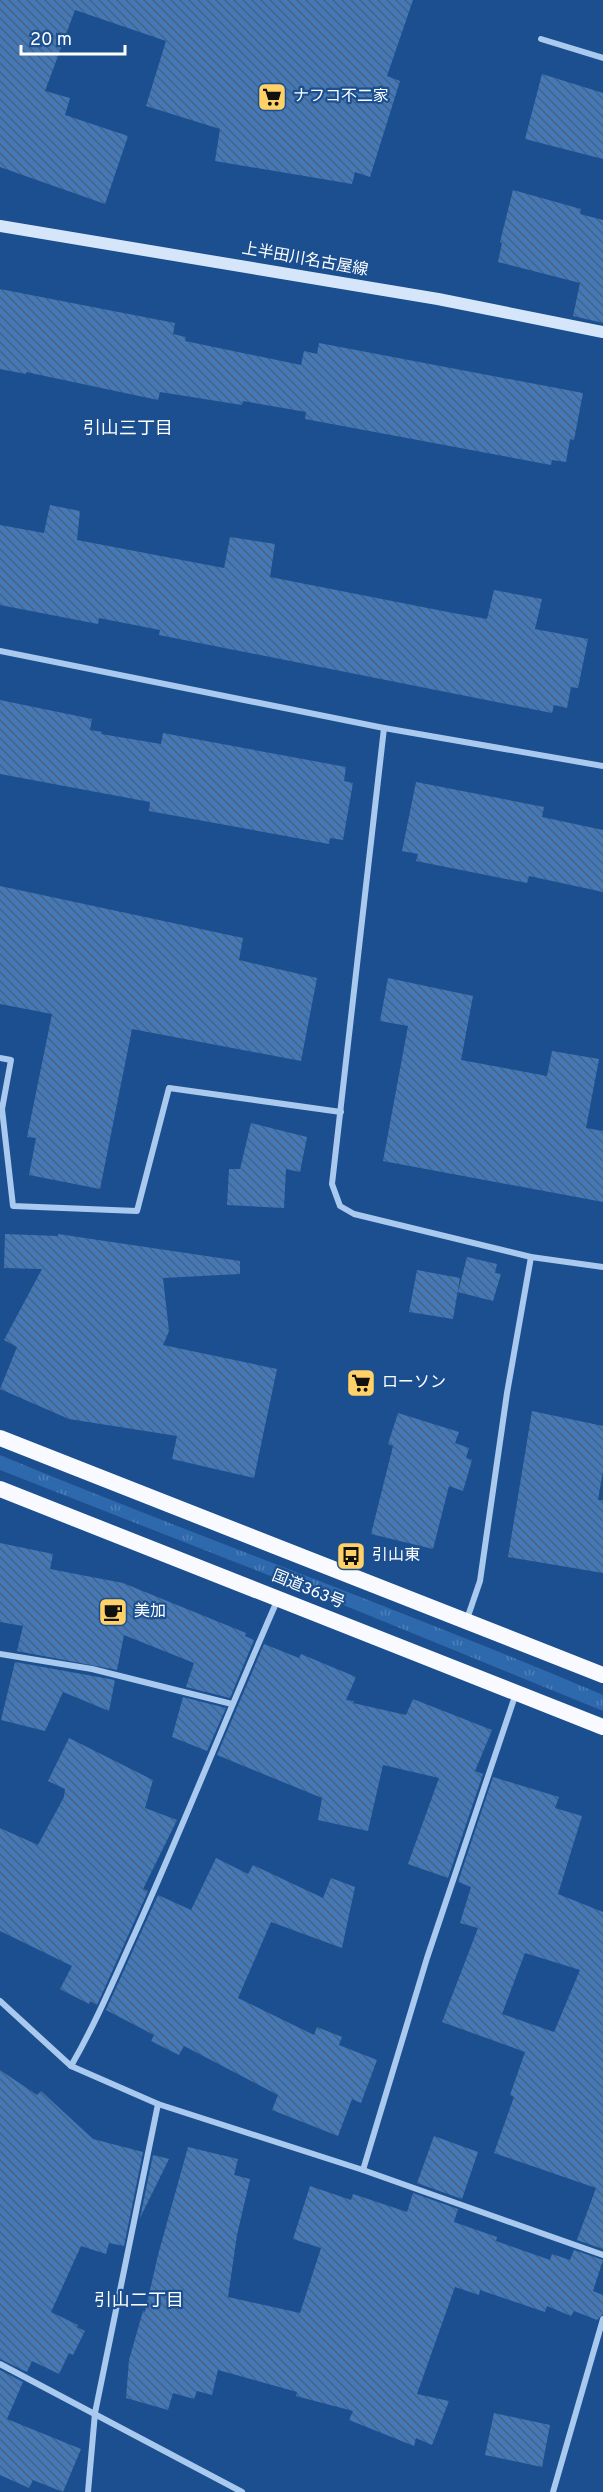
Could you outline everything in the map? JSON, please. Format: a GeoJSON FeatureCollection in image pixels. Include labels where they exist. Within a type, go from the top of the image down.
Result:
{"type":"FeatureCollection","features":[{"type":"Feature","properties":{"kind":"highway","name":"国道363号"},"geometry":{"type":"LineString","coordinates":[[0,1438],[603,1675]]}},
{"type":"Feature","properties":{"kind":"highway","name":"国道363号"},"geometry":{"type":"LineString","coordinates":[[0,1489],[603,1727]]}},
{"type":"Feature","properties":{"kind":"main road","name":"上半田川名古屋線"},"geometry":{"type":"LineString","coordinates":[[0,226],[438,299],[603,332]]}},
{"type":"Feature","properties":{"kind":"street"},"geometry":{"type":"LineString","coordinates":[[542,39],[603,58]]}},
{"type":"Feature","properties":{"kind":"street"},"geometry":{"type":"LineString","coordinates":[[0,651],[384,728],[603,766]]}},
{"type":"Feature","properties":{"kind":"street"},"geometry":{"type":"LineString","coordinates":[[384,728],[332,1184],[340,1206],[354,1214],[531,1257],[603,1268]]}},
{"type":"Feature","properties":{"kind":"street"},"geometry":{"type":"LineString","coordinates":[[0,1058],[11,1060],[2,1109],[13,1206],[137,1211],[170,1088],[341,1112]]}},
{"type":"Feature","properties":{"kind":"street"},"geometry":{"type":"LineString","coordinates":[[466,1623],[480,1581],[507,1393],[531,1257]]}},
{"type":"Feature","properties":{"kind":"street"},"geometry":{"type":"LineString","coordinates":[[71,2066],[89,2034],[179,1835],[232,1704],[279,1598]]}},
{"type":"Feature","properties":{"kind":"street"},"geometry":{"type":"LineString","coordinates":[[0,1654],[92,1669],[232,1704]]}},
{"type":"Feature","properties":{"kind":"street"},"geometry":{"type":"LineString","coordinates":[[363,2170],[428,1958],[516,1693]]}},
{"type":"Feature","properties":{"kind":"street"},"geometry":{"type":"LineString","coordinates":[[0,2001],[71,2066],[158,2104],[363,2170],[603,2255]]}},
{"type":"Feature","properties":{"kind":"street"},"geometry":{"type":"LineString","coordinates":[[88,2492],[95,2413],[158,2104]]}},
{"type":"Feature","properties":{"kind":"street"},"geometry":{"type":"LineString","coordinates":[[553,2492],[603,2319]]}},
{"type":"Feature","properties":{"kind":"street"},"geometry":{"type":"LineString","coordinates":[[0,2364],[242,2492]]}},
{"type":"Feature","properties":{"kind":"green space"},"geometry":{"type":"Polygon","coordinates":[[[0,1455],[453,1633],[603,1695],[603,1711],[309,1591],[0,1470],[0,1455]]]}},
{"type":"Feature","properties":{"kind":"building","name":"ナフコ不二家"},"geometry":{"type":"Polygon","coordinates":[[[0,0],[413,0],[387,76],[400,81],[370,177],[355,172],[352,184],[215,161],[220,129],[146,106],[166,41],[75,10],[45,91],[70,98],[65,115],[128,136],[105,204],[0,167],[0,0]]]}},
{"type":"Feature","properties":{"kind":"building"},"geometry":{"type":"Polygon","coordinates":[[[542,74],[603,93],[603,159],[525,139],[542,74]]]}},
{"type":"Feature","properties":{"kind":"building"},"geometry":{"type":"Polygon","coordinates":[[[513,190],[581,209],[580,214],[603,220],[603,323],[573,316],[580,283],[498,262],[502,243],[500,242],[513,190]]]}},
{"type":"Feature","properties":{"kind":"building"},"geometry":{"type":"Polygon","coordinates":[[[0,289],[175,323],[173,334],[186,337],[185,341],[301,365],[304,351],[317,354],[319,343],[583,393],[574,440],[570,439],[566,462],[552,460],[551,465],[305,419],[306,412],[243,401],[242,405],[160,392],[158,400],[26,372],[26,374],[0,369],[0,289]]]}},
{"type":"Feature","properties":{"kind":"building"},"geometry":{"type":"Polygon","coordinates":[[[50,505],[80,511],[77,540],[224,568],[230,537],[275,544],[270,577],[453,613],[487,619],[494,590],[542,599],[535,629],[588,639],[578,688],[571,687],[567,708],[554,705],[552,713],[159,635],[160,630],[99,618],[98,624],[0,605],[0,525],[44,533],[50,505]]]}},
{"type":"Feature","properties":{"kind":"building"},"geometry":{"type":"Polygon","coordinates":[[[0,700],[92,719],[90,730],[102,732],[101,734],[161,744],[163,733],[346,767],[344,781],[353,783],[343,840],[330,838],[329,844],[149,811],[150,802],[0,774],[0,700]]]}},
{"type":"Feature","properties":{"kind":"building"},"geometry":{"type":"Polygon","coordinates":[[[416,782],[544,807],[542,817],[603,830],[603,892],[529,876],[527,883],[416,861],[418,854],[402,851],[416,782]]]}},
{"type":"Feature","properties":{"kind":"building"},"geometry":{"type":"Polygon","coordinates":[[[0,886],[243,938],[239,960],[317,978],[301,1061],[132,1029],[100,1189],[29,1175],[36,1138],[27,1137],[52,1014],[0,1004],[0,886]]]}},
{"type":"Feature","properties":{"kind":"building"},"geometry":{"type":"Polygon","coordinates":[[[388,978],[473,996],[461,1060],[547,1076],[552,1051],[599,1059],[586,1128],[603,1131],[603,1202],[383,1161],[408,1026],[380,1021],[388,978]]]}},
{"type":"Feature","properties":{"kind":"building"},"geometry":{"type":"Polygon","coordinates":[[[251,1123],[307,1137],[300,1172],[286,1169],[284,1208],[227,1205],[229,1169],[240,1169],[251,1123]]]}},
{"type":"Feature","properties":{"kind":"building"},"geometry":{"type":"Polygon","coordinates":[[[5,1234],[58,1236],[58,1234],[240,1261],[240,1274],[163,1278],[169,1331],[163,1345],[277,1369],[254,1478],[172,1459],[177,1436],[69,1419],[0,1389],[17,1347],[4,1340],[42,1269],[4,1268],[5,1234]]]}},
{"type":"Feature","properties":{"kind":"building"},"geometry":{"type":"Polygon","coordinates":[[[467,1257],[497,1264],[495,1273],[501,1274],[493,1301],[458,1292],[467,1257]]]}},
{"type":"Feature","properties":{"kind":"building"},"geometry":{"type":"Polygon","coordinates":[[[417,1270],[460,1278],[453,1319],[409,1312],[417,1270]]]}},
{"type":"Feature","properties":{"kind":"building"},"geometry":{"type":"Polygon","coordinates":[[[532,1411],[603,1426],[603,1471],[598,1500],[603,1500],[603,1573],[508,1557],[532,1411]]]}},
{"type":"Feature","properties":{"kind":"building"},"geometry":{"type":"Polygon","coordinates":[[[398,1413],[459,1432],[455,1443],[469,1448],[466,1458],[472,1460],[463,1491],[449,1486],[433,1549],[371,1534],[393,1446],[388,1444],[398,1413]]]}},
{"type":"Feature","properties":{"kind":"building"},"geometry":{"type":"Polygon","coordinates":[[[0,1543],[53,1554],[50,1569],[123,1583],[246,1633],[245,1636],[254,1640],[230,1698],[186,1687],[194,1663],[124,1635],[117,1670],[17,1651],[23,1626],[0,1622],[0,1543]]]}},
{"type":"Feature","properties":{"kind":"building"},"geometry":{"type":"Polygon","coordinates":[[[264,1644],[299,1658],[301,1654],[356,1677],[346,1700],[354,1701],[353,1703],[406,1715],[413,1699],[492,1730],[475,1771],[483,1774],[448,1878],[408,1864],[439,1778],[383,1765],[368,1831],[318,1820],[322,1798],[217,1755],[264,1644]]]}},
{"type":"Feature","properties":{"kind":"building"},"geometry":{"type":"Polygon","coordinates":[[[15,1662],[115,1680],[109,1711],[63,1692],[45,1731],[1,1720],[15,1662]]]}},
{"type":"Feature","properties":{"kind":"building"},"geometry":{"type":"Polygon","coordinates":[[[183,1697],[226,1708],[207,1751],[172,1737],[183,1697]]]}},
{"type":"Feature","properties":{"kind":"building"},"geometry":{"type":"Polygon","coordinates":[[[69,1738],[153,1780],[145,1808],[177,1820],[143,1889],[148,1891],[97,2005],[90,2001],[89,2004],[60,1989],[72,1966],[0,1931],[0,1828],[38,1845],[64,1797],[65,1789],[48,1781],[69,1738]]]}},
{"type":"Feature","properties":{"kind":"building"},"geometry":{"type":"Polygon","coordinates":[[[493,1777],[559,1797],[555,1808],[582,1816],[558,1894],[603,1912],[603,2249],[577,2240],[596,2188],[494,2153],[514,2097],[510,2095],[525,2052],[442,2022],[478,1928],[460,1923],[471,1887],[458,1882],[493,1777]],[[525,1953],[502,2014],[554,2032],[580,1970],[525,1953]]]}},
{"type":"Feature","properties":{"kind":"building"},"geometry":{"type":"Polygon","coordinates":[[[216,1858],[248,1874],[253,1865],[323,1898],[331,1878],[355,1887],[342,1948],[271,1922],[238,1998],[314,2035],[317,2027],[342,2037],[339,2045],[377,2060],[361,2103],[352,2099],[338,2136],[272,2110],[278,2095],[184,2046],[179,2055],[151,2041],[154,2035],[106,2010],[158,1895],[191,1910],[216,1858]]]}},
{"type":"Feature","properties":{"kind":"building"},"geometry":{"type":"Polygon","coordinates":[[[0,2070],[37,2095],[41,2091],[93,2139],[143,2152],[124,2246],[109,2243],[106,2254],[81,2246],[51,2312],[78,2325],[77,2327],[85,2331],[73,2355],[69,2353],[59,2374],[32,2361],[27,2372],[0,2359],[0,2070]]]}},
{"type":"Feature","properties":{"kind":"building"},"geometry":{"type":"Polygon","coordinates":[[[434,2136],[478,2152],[462,2199],[417,2183],[434,2136]]]}},
{"type":"Feature","properties":{"kind":"building"},"geometry":{"type":"Polygon","coordinates":[[[188,2147],[238,2159],[234,2175],[250,2179],[237,2235],[228,2297],[300,2313],[321,2248],[293,2239],[310,2186],[351,2200],[353,2194],[407,2212],[413,2193],[458,2209],[454,2222],[497,2237],[496,2241],[550,2260],[552,2254],[570,2260],[574,2250],[603,2260],[593,2291],[603,2295],[603,2314],[597,2320],[574,2311],[571,2316],[547,2306],[545,2312],[480,2290],[479,2295],[455,2287],[417,2394],[449,2401],[432,2445],[416,2438],[414,2446],[349,2420],[353,2411],[296,2396],[297,2392],[218,2370],[212,2395],[197,2391],[194,2399],[173,2393],[168,2410],[126,2398],[129,2360],[143,2311],[145,2312],[188,2147]]]}},
{"type":"Feature","properties":{"kind":"building"},"geometry":{"type":"Polygon","coordinates":[[[153,2155],[169,2159],[140,2218],[153,2155]]]}},
{"type":"Feature","properties":{"kind":"building"},"geometry":{"type":"Polygon","coordinates":[[[0,2370],[23,2382],[7,2419],[81,2449],[63,2492],[33,2480],[29,2488],[0,2475],[0,2370]]]}},
{"type":"Feature","properties":{"kind":"building"},"geometry":{"type":"Polygon","coordinates":[[[494,2413],[550,2425],[542,2467],[485,2455],[494,2413]]]}},
{"type":"Feature","properties":{"kind":"place","name":"ナフコ不二家"},"geometry":{"type":"Point","coordinates":[272,97]}},
{"type":"Feature","properties":{"kind":"place","name":"ローソン"},"geometry":{"type":"Point","coordinates":[361,1383]}},
{"type":"Feature","properties":{"kind":"place","name":"引山東"},"geometry":{"type":"Point","coordinates":[351,1556]}},
{"type":"Feature","properties":{"kind":"place","name":"美加"},"geometry":{"type":"Point","coordinates":[113,1612]}},
{"type":"Feature","properties":{"kind":"district","name":"引山三丁目"},"geometry":{"type":"Point","coordinates":[128,429]}},
{"type":"Feature","properties":{"kind":"district","name":"引山二丁目"},"geometry":{"type":"Point","coordinates":[139,2301]}}]}
